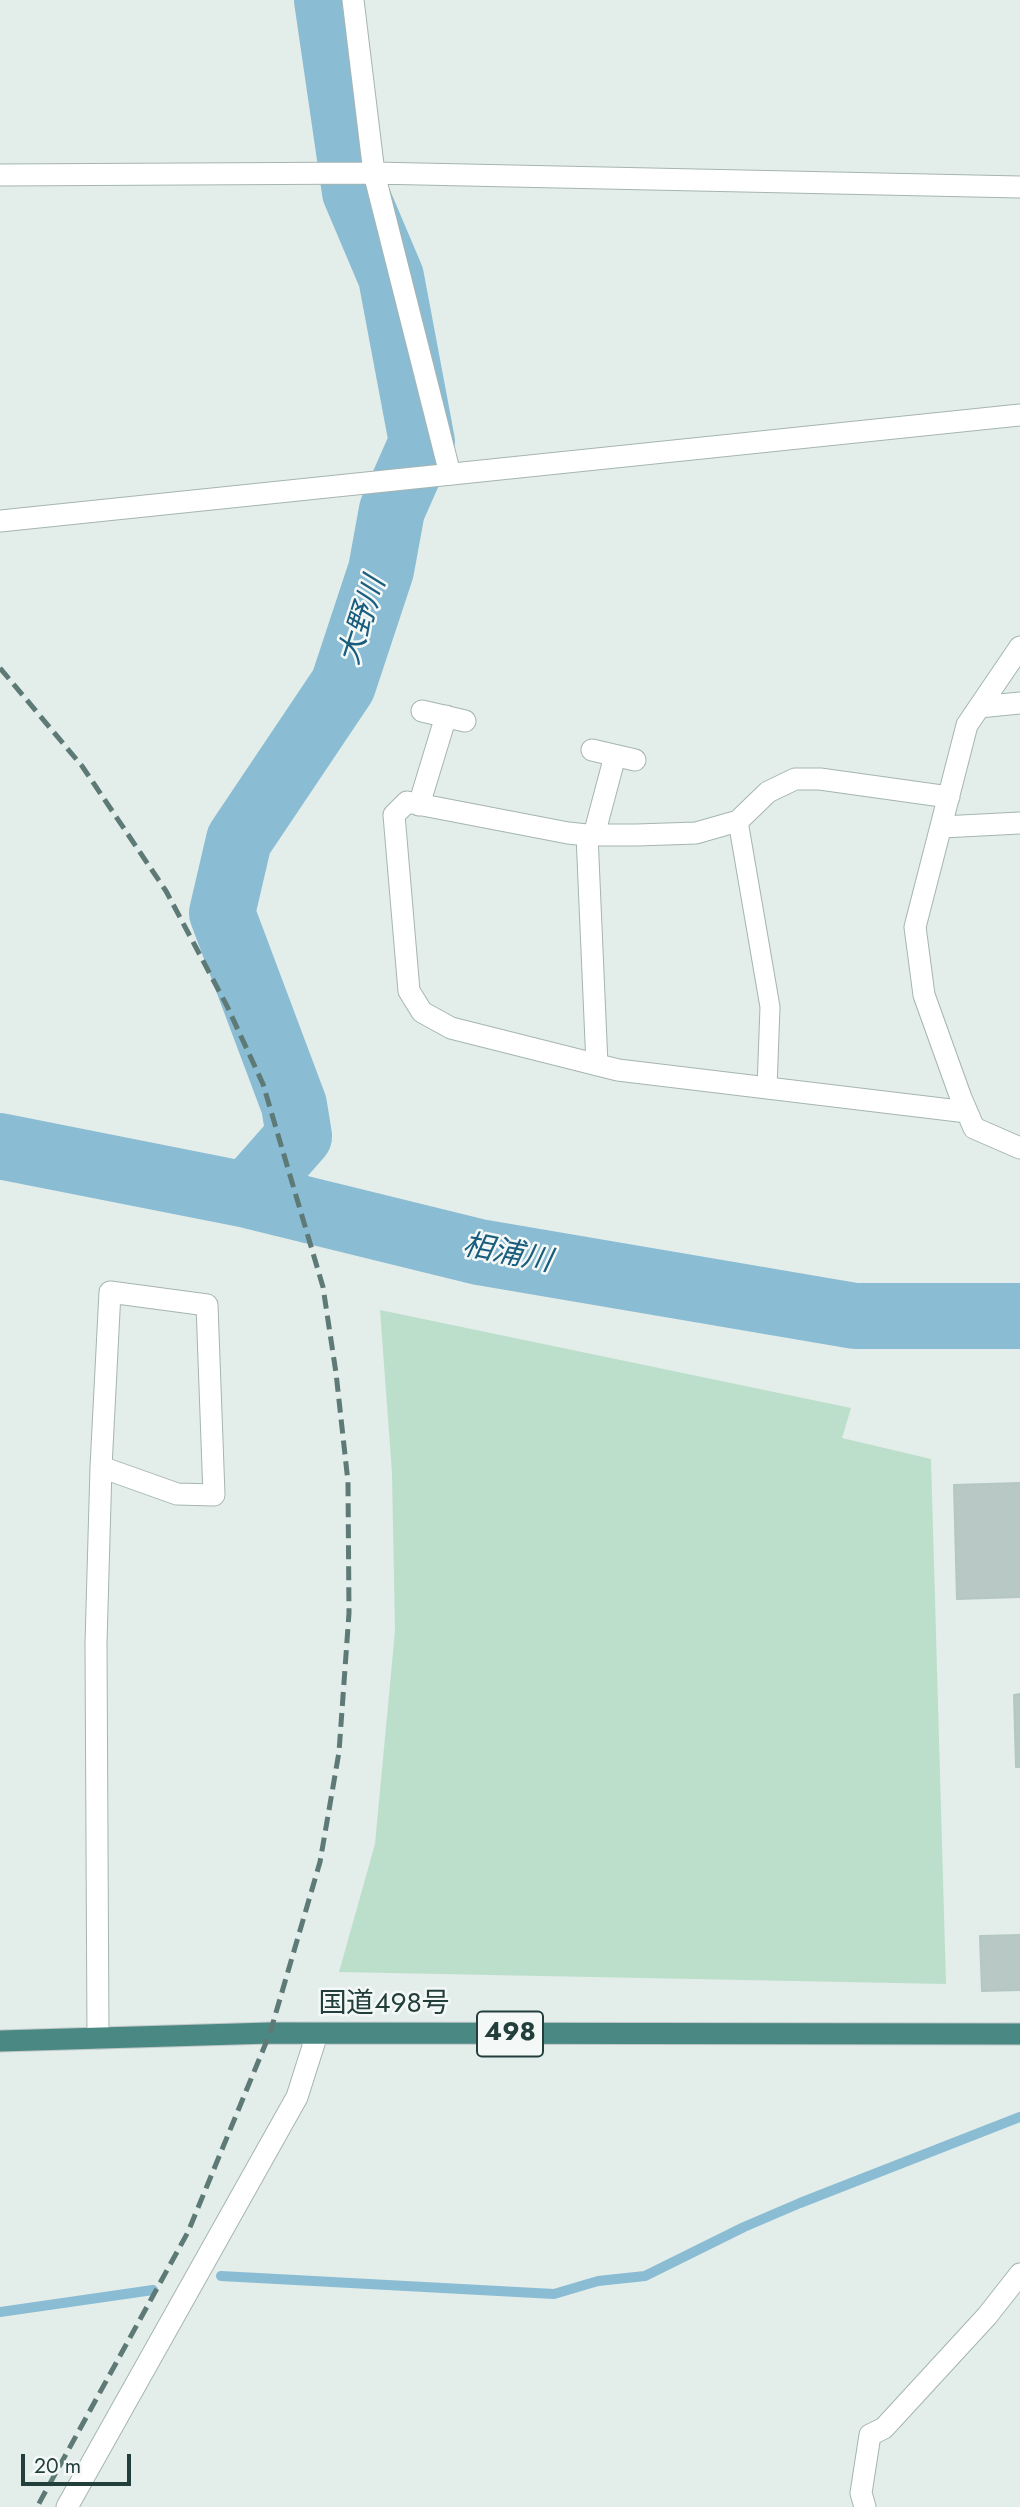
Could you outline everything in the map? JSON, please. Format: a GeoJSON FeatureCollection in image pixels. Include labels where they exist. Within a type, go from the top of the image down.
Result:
{"type":"FeatureCollection","features":[{"type":"Feature","properties":{"kind":"highway","name":"国道498号"},"geometry":{"type":"LineString","coordinates":[[0,2041],[317,2034],[1020,2034]]}},
{"type":"Feature","properties":{"kind":"street"},"geometry":{"type":"LineString","coordinates":[[353,0],[374,173],[450,474]]}},
{"type":"Feature","properties":{"kind":"street"},"geometry":{"type":"LineString","coordinates":[[0,175],[374,173],[1020,187]]}},
{"type":"Feature","properties":{"kind":"street"},"geometry":{"type":"LineString","coordinates":[[0,521],[1020,415]]}},
{"type":"Feature","properties":{"kind":"street"},"geometry":{"type":"LineString","coordinates":[[1020,647],[967,725],[915,927],[924,995],[974,1128],[1020,1148]]}},
{"type":"Feature","properties":{"kind":"street"},"geometry":{"type":"LineString","coordinates":[[979,707],[1020,703]]}},
{"type":"Feature","properties":{"kind":"street"},"geometry":{"type":"LineString","coordinates":[[419,804],[455,719],[422,711]]}},
{"type":"Feature","properties":{"kind":"street"},"geometry":{"type":"LineString","coordinates":[[592,750],[625,758],[590,835],[597,1065]]}},
{"type":"Feature","properties":{"kind":"street"},"geometry":{"type":"LineString","coordinates":[[949,797],[820,779],[795,779],[768,792],[738,821],[695,833],[590,835],[407,802],[394,815],[409,992],[422,1012],[451,1028],[618,1070],[967,1112]]}},
{"type":"Feature","properties":{"kind":"street"},"geometry":{"type":"LineString","coordinates":[[942,827],[1020,822]]}},
{"type":"Feature","properties":{"kind":"street"},"geometry":{"type":"LineString","coordinates":[[98,2038],[96,1643],[101,1468],[110,1292],[207,1305],[214,1495],[177,1494],[101,1468]]}},
{"type":"Feature","properties":{"kind":"street"},"geometry":{"type":"LineString","coordinates":[[67,2507],[297,2097],[317,2034]]}},
{"type":"Feature","properties":{"kind":"street"},"geometry":{"type":"LineString","coordinates":[[864,2507],[861,2493],[870,2435],[884,2428],[987,2316],[1020,2274]]}},
{"type":"Feature","properties":{"kind":"lane"},"geometry":{"type":"LineString","coordinates":[[738,821],[770,1007],[767,1088]]}},
{"type":"Feature","properties":{"kind":"green space"},"geometry":{"type":"Polygon","coordinates":[[[380,1310],[851,1408],[842,1438],[931,1459],[946,1984],[339,1972],[375,1844],[395,1631],[392,1473],[380,1310]]]}},
{"type":"Feature","properties":{"kind":"building"},"geometry":{"type":"Polygon","coordinates":[[[1020,1483],[1020,1597],[957,1599],[954,1485],[1020,1483]]]}},
{"type":"Feature","properties":{"kind":"building"},"geometry":{"type":"Polygon","coordinates":[[[1020,1694],[1020,1767],[1016,1767],[1014,1695],[1020,1694]]]}},
{"type":"Feature","properties":{"kind":"building"},"geometry":{"type":"Polygon","coordinates":[[[1020,1935],[1020,1990],[982,1991],[980,1936],[1020,1935]]]}},
{"type":"Feature","properties":{"kind":"waterway","name":"大野川"},"geometry":{"type":"LineString","coordinates":[[247,1195],[299,1136],[294,1105],[222,913],[239,840],[343,685],[381,570],[392,510],[422,442],[391,277],[355,192],[327,0]]}},
{"type":"Feature","properties":{"kind":"waterway","name":"相浦川"},"geometry":{"type":"LineString","coordinates":[[0,1146],[247,1195],[479,1252],[855,1316],[1020,1316]]}},
{"type":"Feature","properties":{"kind":"waterway"},"geometry":{"type":"LineString","coordinates":[[221,2276],[554,2294],[598,2281],[645,2276],[744,2227],[800,2203],[1020,2117]]}},
{"type":"Feature","properties":{"kind":"waterway"},"geometry":{"type":"LineString","coordinates":[[0,2312],[153,2290]]}},
{"type":"Feature","properties":{"kind":"railway"},"geometry":{"type":"LineString","coordinates":[[0,668],[82,766],[166,891],[227,1006],[263,1084],[323,1287],[348,1482],[349,1613],[339,1752],[320,1862],[270,2033],[188,2232],[37,2507]]}}]}
